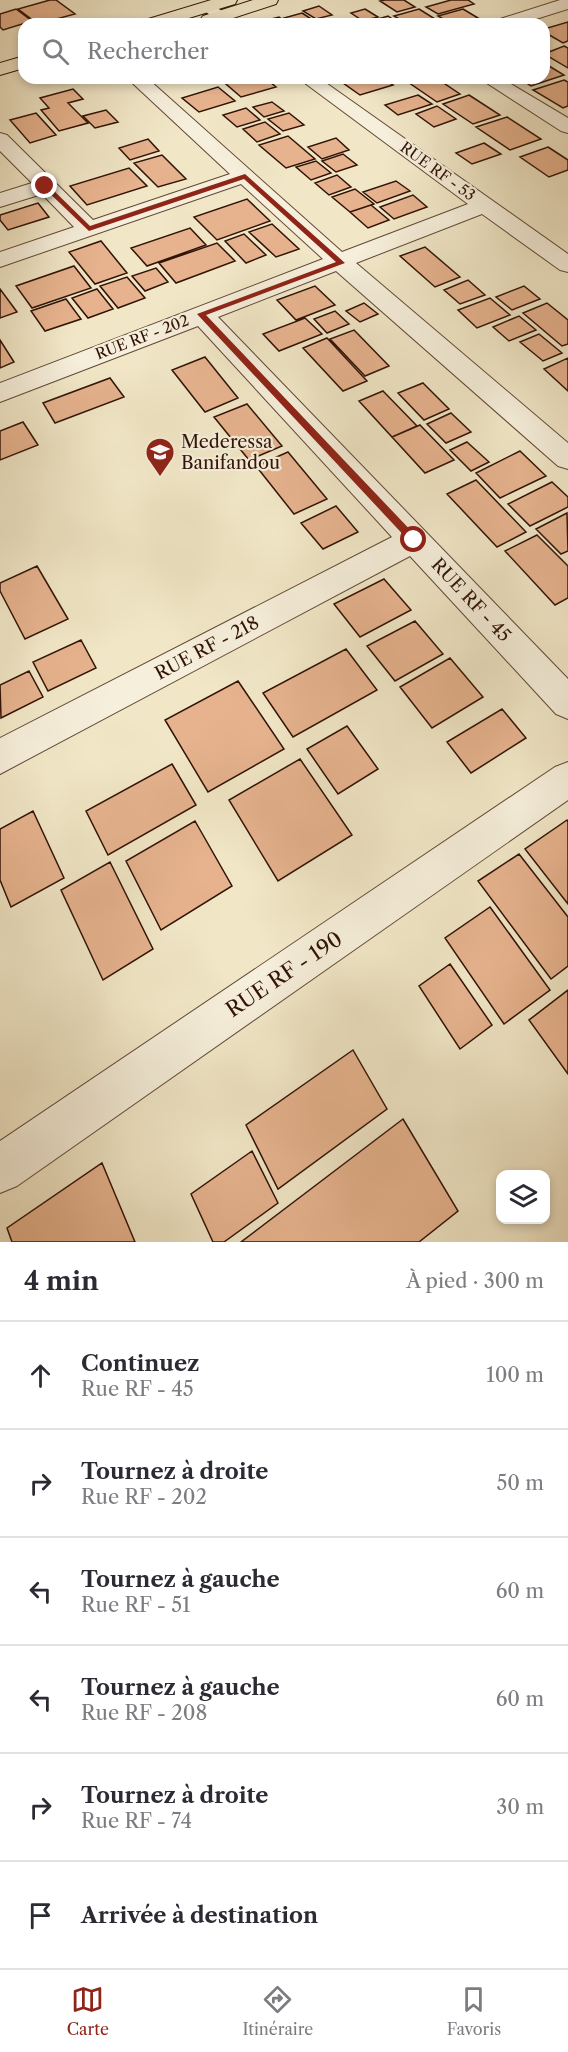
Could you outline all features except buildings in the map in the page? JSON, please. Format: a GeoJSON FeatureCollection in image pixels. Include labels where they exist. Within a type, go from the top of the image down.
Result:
{"type":"FeatureCollection","features":[{"type":"Feature","properties":{"kind":"main road"},"geometry":{"type":"LineString","coordinates":[[221,16],[229,0]]}},
{"type":"Feature","properties":{"kind":"main road"},"geometry":{"type":"LineString","coordinates":[[204,18],[221,16],[270,0]]}},
{"type":"Feature","properties":{"kind":"main road"},"geometry":{"type":"LineString","coordinates":[[0,69],[18,64]]}},
{"type":"Feature","properties":{"kind":"main road"},"geometry":{"type":"LineString","coordinates":[[0,84],[18,79]]}},
{"type":"Feature","properties":{"kind":"street"},"geometry":{"type":"LineString","coordinates":[[522,18],[568,3]]}},
{"type":"Feature","properties":{"kind":"street"},"geometry":{"type":"LineString","coordinates":[[143,84],[341,263],[568,459]]}},
{"type":"Feature","properties":{"kind":"street","name":"RUE RF - 53"},"geometry":{"type":"LineString","coordinates":[[321,84],[568,265]]}},
{"type":"Feature","properties":{"kind":"street"},"geometry":{"type":"LineString","coordinates":[[498,84],[568,127]]}},
{"type":"Feature","properties":{"kind":"street"},"geometry":{"type":"LineString","coordinates":[[0,139],[89,229]]}},
{"type":"Feature","properties":{"kind":"street"},"geometry":{"type":"LineString","coordinates":[[0,260],[245,176]]}},
{"type":"Feature","properties":{"kind":"street"},"geometry":{"type":"LineString","coordinates":[[0,200],[45,186]]}},
{"type":"Feature","properties":{"kind":"street","name":"RUE RF - 202"},"geometry":{"type":"LineString","coordinates":[[0,393],[201,314],[341,263],[485,205]]}},
{"type":"Feature","properties":{"kind":"street","name":"RUE RF - 45"},"geometry":{"type":"LineString","coordinates":[[201,314],[568,703]]}},
{"type":"Feature","properties":{"kind":"street","name":"RUE RF - 218"},"geometry":{"type":"LineString","coordinates":[[0,757],[414,540]]}},
{"type":"Feature","properties":{"kind":"street","name":"RUE RF - 190"},"geometry":{"type":"LineString","coordinates":[[0,1169],[568,779]]}},
{"type":"Feature","properties":{"kind":"place","name":"Mederessa Banifandou"},"geometry":{"type":"Point","coordinates":[160,478]}},
{"type":"Feature","properties":{"kind":"route"},"geometry":{"type":"LineString","coordinates":[[45,186],[89,229],[245,176],[341,263],[201,314],[414,540]]}}]}
